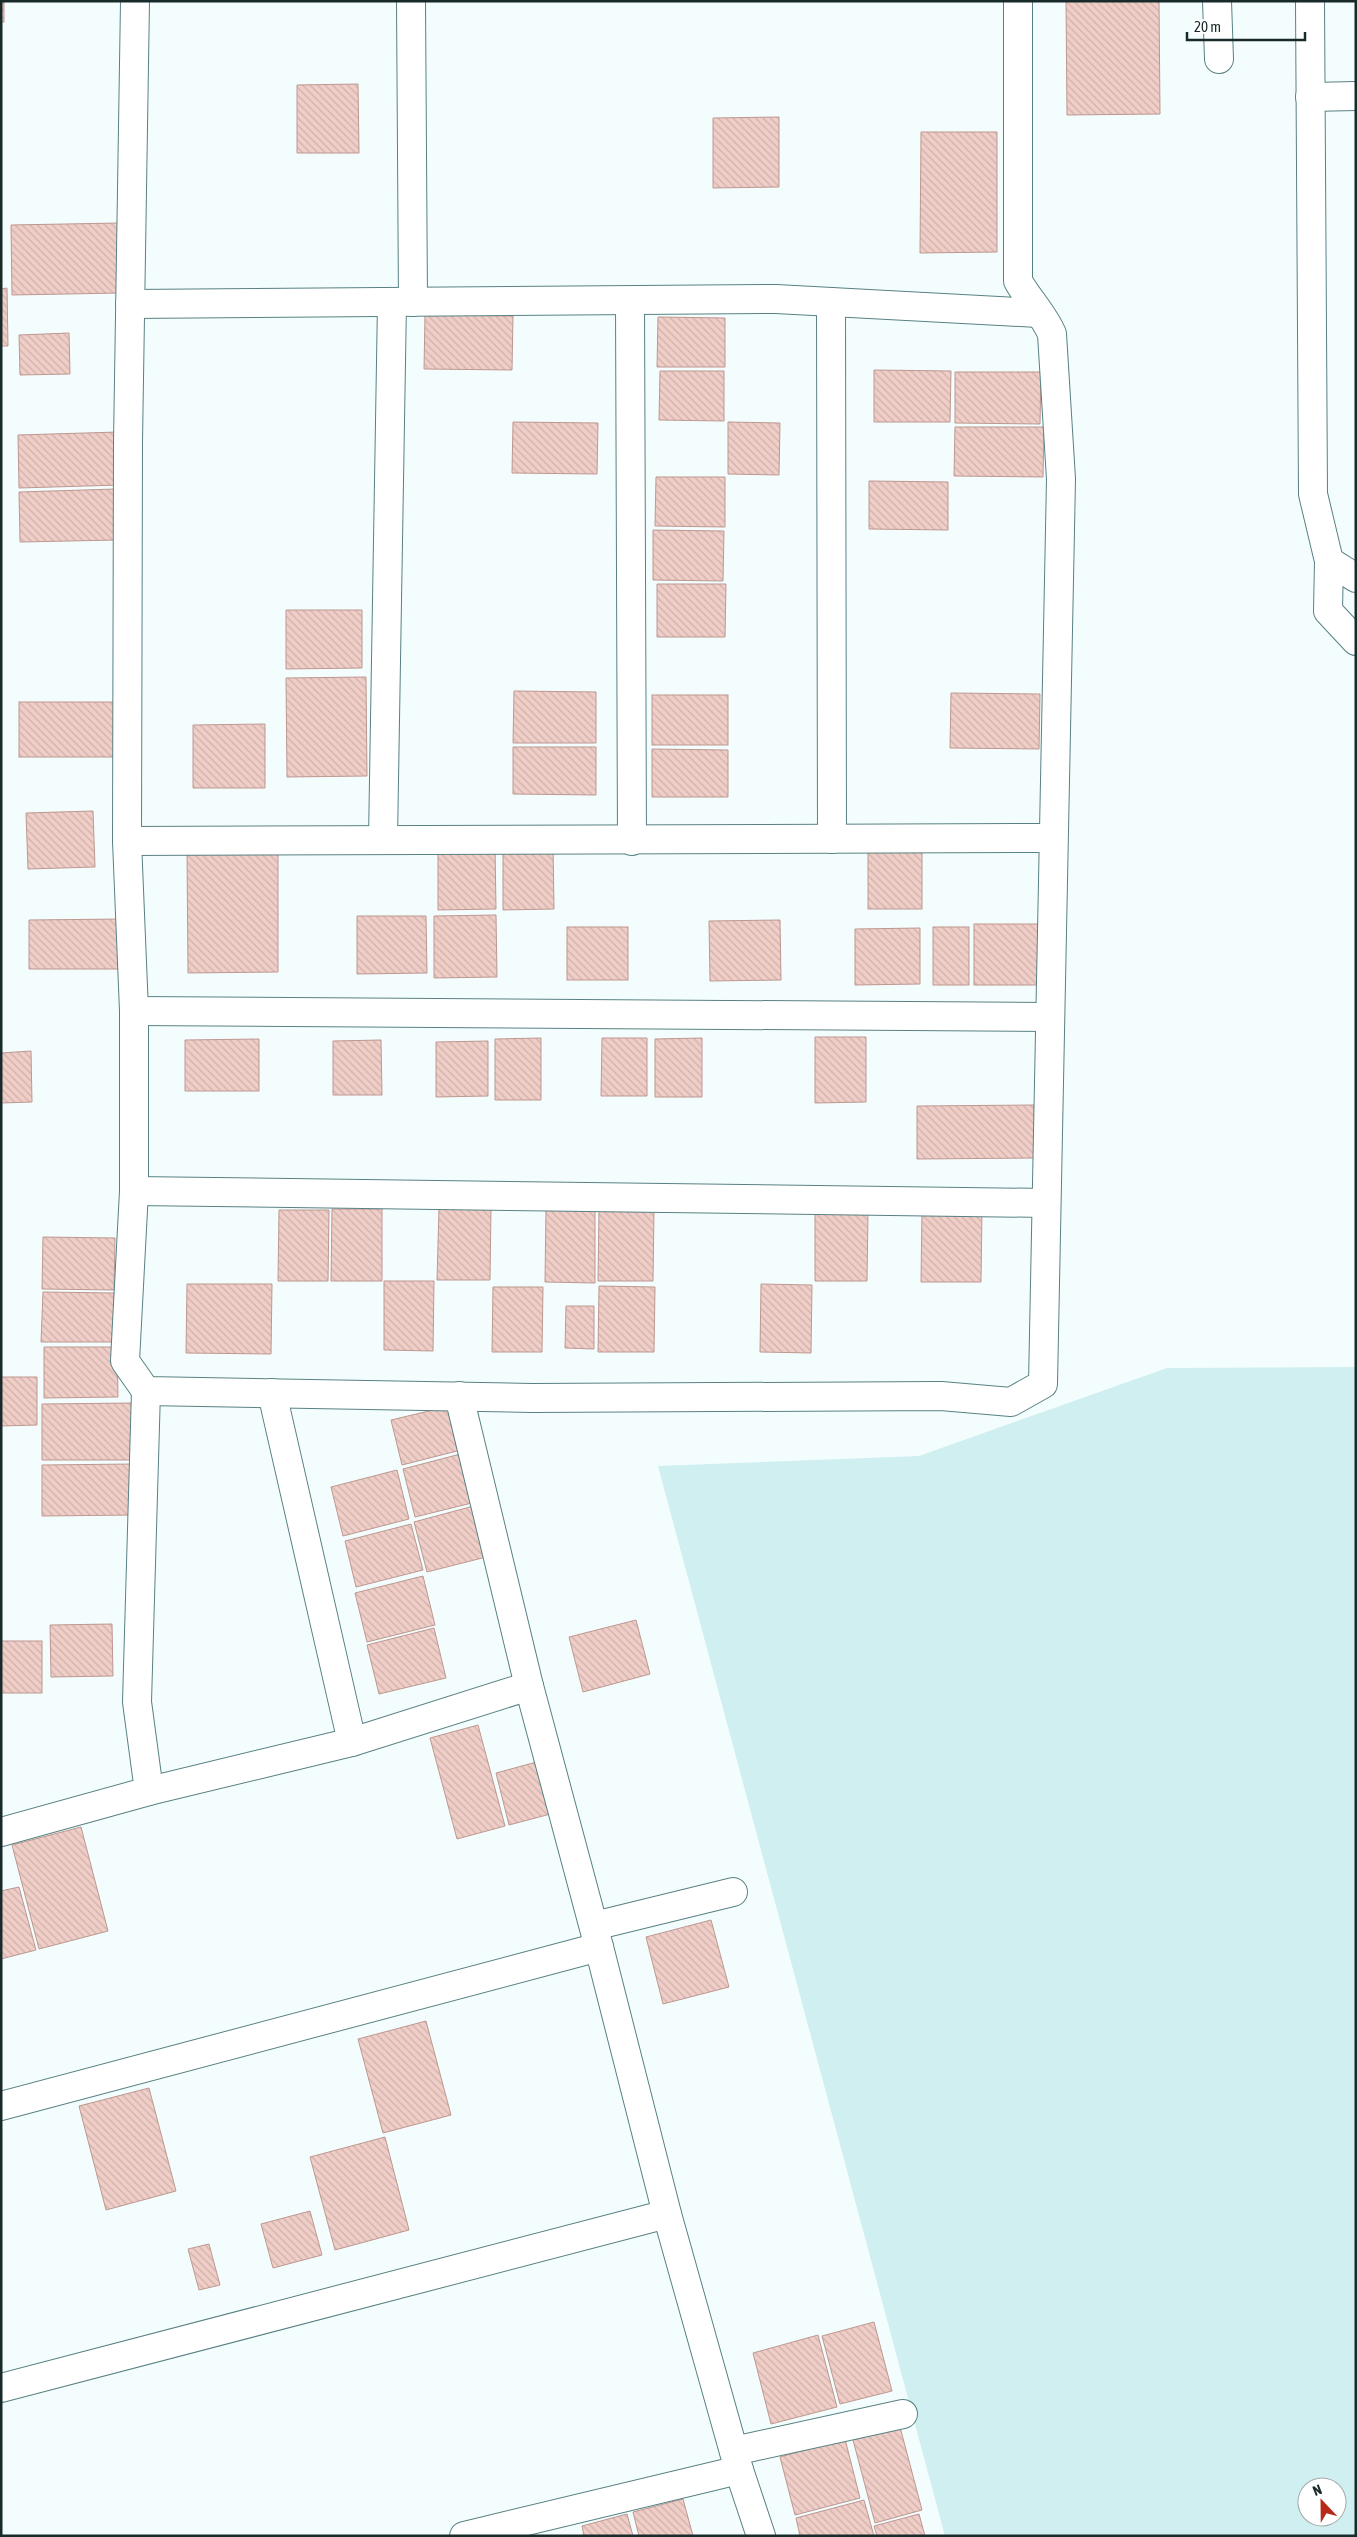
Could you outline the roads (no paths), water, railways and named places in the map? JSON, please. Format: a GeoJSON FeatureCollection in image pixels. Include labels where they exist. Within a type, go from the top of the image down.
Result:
{"type":"FeatureCollection","features":[{"type":"Feature","properties":{"kind":"street"},"geometry":{"type":"LineString","coordinates":[[136,1],[130,304],[127,841],[134,1011],[134,1191],[125,1361],[146,1391],[137,1702],[149,1791]]}},
{"type":"Feature","properties":{"kind":"street"},"geometry":{"type":"LineString","coordinates":[[383,840],[411,1]]}},
{"type":"Feature","properties":{"kind":"street"},"geometry":{"type":"LineString","coordinates":[[146,1391],[459,1396],[940,1396],[1011,1402],[1043,1384],[1061,479],[1052,334],[1048,324],[1038,313],[1018,281],[1018,1]]}},
{"type":"Feature","properties":{"kind":"street"},"geometry":{"type":"LineString","coordinates":[[1217,1],[1219,58]]}},
{"type":"Feature","properties":{"kind":"street"},"geometry":{"type":"LineString","coordinates":[[1310,1],[1313,494],[1329,561],[1328,611],[1356,641]]}},
{"type":"Feature","properties":{"kind":"street"},"geometry":{"type":"LineString","coordinates":[[1310,97],[1356,96]]}},
{"type":"Feature","properties":{"kind":"street"},"geometry":{"type":"LineString","coordinates":[[130,304],[630,302],[776,299],[1038,313]]}},
{"type":"Feature","properties":{"kind":"street"},"geometry":{"type":"LineString","coordinates":[[630,302],[632,841]]}},
{"type":"Feature","properties":{"kind":"street"},"geometry":{"type":"LineString","coordinates":[[831,302],[832,839]]}},
{"type":"Feature","properties":{"kind":"street"},"geometry":{"type":"LineString","coordinates":[[1329,561],[1356,578]]}},
{"type":"Feature","properties":{"kind":"street"},"geometry":{"type":"LineString","coordinates":[[127,841],[632,841],[1053,838]]}},
{"type":"Feature","properties":{"kind":"street"},"geometry":{"type":"LineString","coordinates":[[134,1011],[1050,1017]]}},
{"type":"Feature","properties":{"kind":"street"},"geometry":{"type":"LineString","coordinates":[[134,1191],[1046,1203]]}},
{"type":"Feature","properties":{"kind":"street"},"geometry":{"type":"LineString","coordinates":[[272,1393],[352,1742]]}},
{"type":"Feature","properties":{"kind":"street"},"geometry":{"type":"LineString","coordinates":[[459,1396],[529,1686],[596,1936],[667,2214],[736,2460],[761,2536]]}},
{"type":"Feature","properties":{"kind":"street"},"geometry":{"type":"LineString","coordinates":[[1,1832],[149,1791],[352,1742],[529,1686]]}},
{"type":"Feature","properties":{"kind":"street"},"geometry":{"type":"LineString","coordinates":[[1,2106],[596,1936],[733,1892]]}},
{"type":"Feature","properties":{"kind":"street"},"geometry":{"type":"LineString","coordinates":[[1,2388],[667,2214]]}},
{"type":"Feature","properties":{"kind":"street"},"geometry":{"type":"LineString","coordinates":[[464,2536],[903,2414]]}}]}
